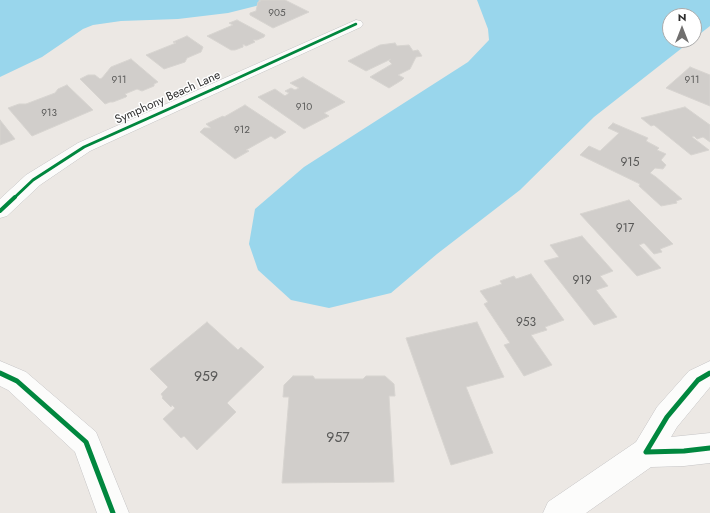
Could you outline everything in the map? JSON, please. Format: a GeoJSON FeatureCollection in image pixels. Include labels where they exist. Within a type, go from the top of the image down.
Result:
{"type":"FeatureCollection","features":[{"type":"Feature","properties":{"kind":"street","name":"Symphony Beach Lane"},"geometry":{"type":"LineString","coordinates":[[0,211],[33,180],[84,147],[356,24]]}},
{"type":"Feature","properties":{"kind":"street"},"geometry":{"type":"LineString","coordinates":[[0,373],[17,381],[86,442],[113,513]]}},
{"type":"Feature","properties":{"kind":"street"},"geometry":{"type":"LineString","coordinates":[[559,513],[646,452],[667,417],[698,380],[710,373]]}},
{"type":"Feature","properties":{"kind":"street"},"geometry":{"type":"LineString","coordinates":[[646,452],[684,451],[710,448]]}},
{"type":"Feature","properties":{"kind":"water"},"geometry":{"type":"Polygon","coordinates":[[[0,0],[273,0],[228,13],[178,19],[121,21],[93,25],[83,29],[42,57],[0,77],[0,0]]]}},
{"type":"Feature","properties":{"kind":"water"},"geometry":{"type":"Polygon","coordinates":[[[477,0],[710,0],[710,26],[702,32],[702,8],[662,8],[662,48],[682,48],[594,117],[520,190],[437,254],[391,293],[329,308],[291,300],[258,270],[249,244],[255,209],[304,167],[468,62],[489,40],[488,29],[477,0]]]}},
{"type":"Feature","properties":{"kind":"building"},"geometry":{"type":"Polygon","coordinates":[[[259,0],[285,0],[309,12],[273,28],[250,15],[250,13],[256,11],[258,2],[261,1],[259,0]]]}},
{"type":"Feature","properties":{"kind":"building"},"geometry":{"type":"Polygon","coordinates":[[[237,20],[265,35],[264,37],[253,40],[255,42],[246,46],[243,44],[243,47],[231,50],[207,36],[233,25],[229,23],[237,20]]]}},
{"type":"Feature","properties":{"kind":"building"},"geometry":{"type":"Polygon","coordinates":[[[187,36],[203,47],[201,52],[187,58],[185,62],[164,69],[146,55],[176,43],[173,42],[187,36]]]}},
{"type":"Feature","properties":{"kind":"building"},"geometry":{"type":"Polygon","coordinates":[[[395,43],[397,46],[409,45],[413,51],[418,50],[422,56],[416,57],[410,69],[398,75],[404,78],[389,88],[370,77],[392,64],[389,61],[391,59],[366,71],[348,61],[380,45],[395,43]]]}},
{"type":"Feature","properties":{"kind":"building"},"geometry":{"type":"Polygon","coordinates":[[[131,59],[158,82],[154,84],[154,86],[142,91],[137,89],[125,94],[127,96],[126,97],[105,104],[80,79],[88,75],[95,75],[100,79],[111,67],[131,59]]]}},
{"type":"Feature","properties":{"kind":"building"},"geometry":{"type":"Polygon","coordinates":[[[690,67],[710,75],[710,106],[666,88],[690,67]]]}},
{"type":"Feature","properties":{"kind":"building"},"geometry":{"type":"Polygon","coordinates":[[[303,77],[345,102],[324,113],[329,116],[304,129],[258,97],[275,89],[285,96],[289,93],[285,91],[291,88],[295,90],[299,88],[290,83],[303,77]]]}},
{"type":"Feature","properties":{"kind":"building"},"geometry":{"type":"Polygon","coordinates":[[[67,85],[93,110],[32,136],[8,108],[19,104],[26,104],[55,93],[58,89],[67,85]]]}},
{"type":"Feature","properties":{"kind":"building"},"geometry":{"type":"Polygon","coordinates":[[[245,105],[286,132],[275,139],[271,136],[246,150],[249,151],[235,159],[200,132],[204,128],[211,128],[206,124],[223,116],[224,117],[245,105]]]}},
{"type":"Feature","properties":{"kind":"building"},"geometry":{"type":"Polygon","coordinates":[[[685,107],[710,125],[710,142],[703,137],[697,139],[694,136],[692,137],[709,150],[691,155],[654,125],[651,126],[641,118],[685,107]]]}},
{"type":"Feature","properties":{"kind":"building"},"geometry":{"type":"Polygon","coordinates":[[[0,120],[15,139],[0,145],[0,120]]]}},
{"type":"Feature","properties":{"kind":"building"},"geometry":{"type":"Polygon","coordinates":[[[613,123],[648,138],[646,141],[659,148],[657,150],[666,154],[661,160],[666,165],[663,169],[655,168],[650,173],[682,199],[676,201],[677,203],[661,206],[639,186],[640,184],[580,155],[589,146],[600,151],[619,133],[608,128],[613,123]]]}},
{"type":"Feature","properties":{"kind":"building"},"geometry":{"type":"Polygon","coordinates":[[[629,200],[673,244],[660,249],[662,252],[654,254],[644,243],[639,245],[661,268],[637,276],[580,214],[629,200]]]}},
{"type":"Feature","properties":{"kind":"building"},"geometry":{"type":"Polygon","coordinates":[[[582,236],[613,271],[600,276],[608,286],[596,290],[617,317],[594,325],[544,261],[559,257],[550,245],[582,236]]]}},
{"type":"Feature","properties":{"kind":"building"},"geometry":{"type":"Polygon","coordinates":[[[531,274],[564,320],[545,327],[547,330],[531,335],[552,365],[524,376],[504,345],[510,343],[484,304],[488,302],[480,291],[502,284],[500,281],[514,276],[516,279],[531,274]]]}},
{"type":"Feature","properties":{"kind":"building"},"geometry":{"type":"Polygon","coordinates":[[[207,322],[238,350],[241,347],[264,367],[227,403],[236,412],[197,450],[184,436],[181,438],[163,419],[175,408],[172,405],[171,407],[162,398],[163,397],[161,394],[168,387],[150,369],[207,322]]]}},
{"type":"Feature","properties":{"kind":"building"},"geometry":{"type":"Polygon","coordinates":[[[477,322],[504,377],[466,387],[493,453],[451,465],[406,338],[477,322]]]}},
{"type":"Feature","properties":{"kind":"building"},"geometry":{"type":"Polygon","coordinates":[[[293,376],[313,376],[315,379],[363,379],[366,376],[385,376],[394,384],[395,396],[389,396],[394,482],[282,483],[289,397],[283,397],[284,385],[293,376]]]}},
{"type":"Feature","properties":{"kind":"cycle path"},"geometry":{"type":"LineString","coordinates":[[0,211],[33,180],[84,147],[356,24]]}},
{"type":"Feature","properties":{"kind":"cycle path"},"geometry":{"type":"LineString","coordinates":[[0,373],[17,381],[86,442],[113,513]]}},
{"type":"Feature","properties":{"kind":"cycle path"},"geometry":{"type":"LineString","coordinates":[[710,373],[698,380],[667,417],[646,452],[684,451],[710,448]]}}]}
